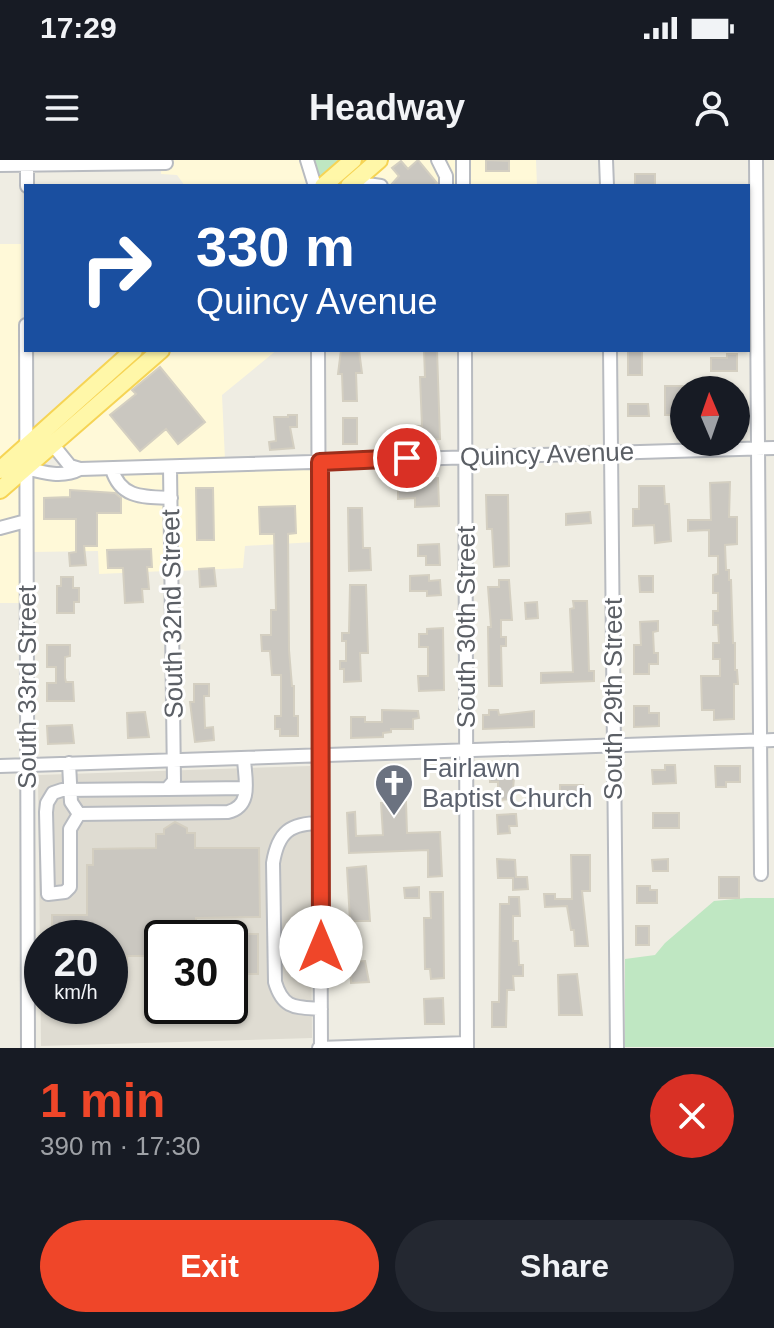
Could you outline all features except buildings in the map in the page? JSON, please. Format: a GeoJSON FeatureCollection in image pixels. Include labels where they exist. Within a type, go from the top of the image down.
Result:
{"type":"FeatureCollection","features":[{"type":"Feature","properties":{"kind":"main road"},"geometry":{"type":"LineString","coordinates":[[325,184],[353,160]]}},
{"type":"Feature","properties":{"kind":"main road"},"geometry":{"type":"LineString","coordinates":[[360,183],[379,160]]}},
{"type":"Feature","properties":{"kind":"main road"},"geometry":{"type":"LineString","coordinates":[[0,470],[132,352]]}},
{"type":"Feature","properties":{"kind":"main road"},"geometry":{"type":"LineString","coordinates":[[0,490],[159,352]]}},
{"type":"Feature","properties":{"kind":"street"},"geometry":{"type":"LineString","coordinates":[[307,160],[314,184]]}},
{"type":"Feature","properties":{"kind":"street"},"geometry":{"type":"LineString","coordinates":[[443,174],[463,184],[463,160]]}},
{"type":"Feature","properties":{"kind":"street"},"geometry":{"type":"LineString","coordinates":[[606,160],[607,184]]}},
{"type":"Feature","properties":{"kind":"street"},"geometry":{"type":"LineString","coordinates":[[756,160],[761,874]]}},
{"type":"Feature","properties":{"kind":"street"},"geometry":{"type":"LineString","coordinates":[[0,165],[27,162],[166,163]]}},
{"type":"Feature","properties":{"kind":"street"},"geometry":{"type":"LineString","coordinates":[[27,162],[27,184]]}},
{"type":"Feature","properties":{"kind":"street","name":"South 33rd Street"},"geometry":{"type":"LineString","coordinates":[[26,352],[28,1048]]}},
{"type":"Feature","properties":{"kind":"street"},"geometry":{"type":"LineString","coordinates":[[318,352],[320,1048],[467,1046]]}},
{"type":"Feature","properties":{"kind":"street","name":"South 30th Street"},"geometry":{"type":"LineString","coordinates":[[465,352],[467,1046]]}},
{"type":"Feature","properties":{"kind":"street","name":"South 29th Street"},"geometry":{"type":"LineString","coordinates":[[610,352],[617,1048]]}},
{"type":"Feature","properties":{"kind":"street"},"geometry":{"type":"LineString","coordinates":[[53,445],[70,466],[80,469]]}},
{"type":"Feature","properties":{"kind":"street","name":"Quincy Avenue"},"geometry":{"type":"LineString","coordinates":[[26,468],[50,474],[74,473],[80,469],[774,448]]}},
{"type":"Feature","properties":{"kind":"street","name":"South 32nd Street"},"geometry":{"type":"LineString","coordinates":[[167,789],[174,781],[170,467]]}},
{"type":"Feature","properties":{"kind":"street"},"geometry":{"type":"LineString","coordinates":[[112,469],[116,484],[125,491],[171,498]]}},
{"type":"Feature","properties":{"kind":"street"},"geometry":{"type":"LineString","coordinates":[[0,528],[26,521]]}},
{"type":"Feature","properties":{"kind":"street"},"geometry":{"type":"LineString","coordinates":[[0,766],[774,740]]}},
{"type":"Feature","properties":{"kind":"street"},"geometry":{"type":"LineString","coordinates":[[69,763],[73,809],[79,814],[228,812],[242,806],[246,800],[244,759]]}},
{"type":"Feature","properties":{"kind":"street"},"geometry":{"type":"LineString","coordinates":[[48,894],[47,803],[53,793],[70,790],[245,788]]}},
{"type":"Feature","properties":{"kind":"street"},"geometry":{"type":"LineString","coordinates":[[28,803],[47,803]]}},
{"type":"Feature","properties":{"kind":"street"},"geometry":{"type":"LineString","coordinates":[[29,894],[58,894],[70,887],[70,829],[79,814]]}},
{"type":"Feature","properties":{"kind":"street"},"geometry":{"type":"LineString","coordinates":[[321,823],[303,823],[285,832],[276,848],[273,863],[275,982],[279,997],[290,1006],[321,1009]]}},
{"type":"Feature","properties":{"kind":"shaded area"},"geometry":{"type":"Polygon","coordinates":[[[171,160],[302,160],[308,184],[184,184],[177,175],[161,174],[161,169],[171,168],[171,160]]]}},
{"type":"Feature","properties":{"kind":"shaded area"},"geometry":{"type":"Polygon","coordinates":[[[388,160],[458,160],[458,184],[359,184],[388,160]]]}},
{"type":"Feature","properties":{"kind":"shaded area"},"geometry":{"type":"Polygon","coordinates":[[[468,160],[536,160],[537,184],[468,184],[468,160]]]}},
{"type":"Feature","properties":{"kind":"shaded area"},"geometry":{"type":"Polygon","coordinates":[[[0,244],[21,244],[20,447],[0,463],[0,244]]]}},
{"type":"Feature","properties":{"kind":"shaded area"},"geometry":{"type":"Polygon","coordinates":[[[167,352],[275,352],[222,395],[225,460],[84,464],[72,461],[60,446],[167,352]]]}},
{"type":"Feature","properties":{"kind":"shaded area"},"geometry":{"type":"Polygon","coordinates":[[[315,468],[315,542],[245,546],[243,568],[177,571],[175,473],[315,468]]]}},
{"type":"Feature","properties":{"kind":"shaded area"},"geometry":{"type":"Polygon","coordinates":[[[165,473],[166,571],[99,574],[98,551],[31,552],[31,475],[51,480],[74,479],[84,475],[165,473]]]}},
{"type":"Feature","properties":{"kind":"shaded area"},"geometry":{"type":"Polygon","coordinates":[[[21,480],[21,603],[0,603],[0,498],[21,480]]]}},
{"type":"Feature","properties":{"kind":"shaded area"},"geometry":{"type":"Polygon","coordinates":[[[310,766],[312,1038],[41,1046],[41,1024],[128,1024],[128,920],[40,920],[38,775],[310,766]]]}},
{"type":"Feature","properties":{"kind":"green space"},"geometry":{"type":"Polygon","coordinates":[[[312,160],[344,160],[319,182],[312,160]]]}},
{"type":"Feature","properties":{"kind":"green space"},"geometry":{"type":"Polygon","coordinates":[[[774,898],[774,1047],[625,1047],[625,959],[655,955],[714,901],[774,898]]]}},
{"type":"Feature","properties":{"kind":"place","name":"Fairlawn Baptist Church"},"geometry":{"type":"Point","coordinates":[394,817]}},
{"type":"Feature","properties":{"kind":"route"},"geometry":{"type":"LineString","coordinates":[[321,947],[320,462],[407,458]]}}]}
